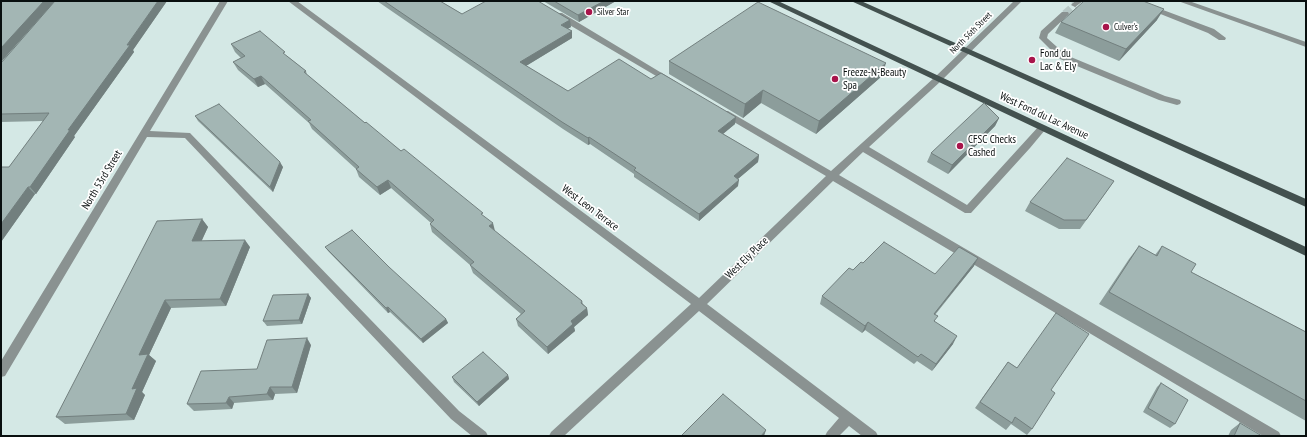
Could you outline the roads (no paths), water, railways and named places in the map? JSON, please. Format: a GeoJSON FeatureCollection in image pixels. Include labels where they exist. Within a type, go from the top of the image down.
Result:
{"type":"FeatureCollection","features":[{"type":"Feature","properties":{"kind":"main road","name":"West Fond du Lac Avenue"},"geometry":{"type":"LineString","coordinates":[[772,1],[1306,252]]}},
{"type":"Feature","properties":{"kind":"main road"},"geometry":{"type":"LineString","coordinates":[[855,1],[1306,202]]}},
{"type":"Feature","properties":{"kind":"street","name":"North 53rd Street"},"geometry":{"type":"LineString","coordinates":[[1,372],[224,1]]}},
{"type":"Feature","properties":{"kind":"street","name":"West Leon Terrace"},"geometry":{"type":"LineString","coordinates":[[292,1],[699,304],[872,436]]}},
{"type":"Feature","properties":{"kind":"street","name":"North 56th Street"},"geometry":{"type":"LineString","coordinates":[[938,79],[1018,1]]}},
{"type":"Feature","properties":{"kind":"street"},"geometry":{"type":"LineString","coordinates":[[1132,1],[1211,31],[1222,38]]}},
{"type":"Feature","properties":{"kind":"street"},"geometry":{"type":"LineString","coordinates":[[1182,1],[1306,45]]}},
{"type":"Feature","properties":{"kind":"street"},"geometry":{"type":"LineString","coordinates":[[548,9],[682,88]]}},
{"type":"Feature","properties":{"kind":"street"},"geometry":{"type":"LineString","coordinates":[[1065,14],[1044,33],[1043,38],[1060,54],[1162,98],[1177,102]]}},
{"type":"Feature","properties":{"kind":"street","name":"West Ely Place"},"geometry":{"type":"LineString","coordinates":[[555,436],[699,304],[832,176],[938,79]]}},
{"type":"Feature","properties":{"kind":"street"},"geometry":{"type":"LineString","coordinates":[[716,108],[1275,436]]}},
{"type":"Feature","properties":{"kind":"street"},"geometry":{"type":"LineString","coordinates":[[863,148],[968,210],[1028,146],[1042,128]]}},
{"type":"Feature","properties":{"kind":"street"},"geometry":{"type":"LineString","coordinates":[[144,134],[187,135],[455,414],[482,436]]}},
{"type":"Feature","properties":{"kind":"street"},"geometry":{"type":"LineString","coordinates":[[831,436],[848,418]]}},
{"type":"Feature","properties":{"kind":"tunnel"},"geometry":{"type":"LineString","coordinates":[[1065,14],[1075,5]]}},
{"type":"Feature","properties":{"kind":"place","name":"Silver Star"},"geometry":{"type":"Point","coordinates":[589,12]}},
{"type":"Feature","properties":{"kind":"place","name":"Culver's"},"geometry":{"type":"Point","coordinates":[1106,27]}},
{"type":"Feature","properties":{"kind":"place","name":"Fond du Lac & Ely"},"geometry":{"type":"Point","coordinates":[1032,60]}},
{"type":"Feature","properties":{"kind":"place","name":"Freeze-N-Beauty Spa"},"geometry":{"type":"Point","coordinates":[835,79]}},
{"type":"Feature","properties":{"kind":"place","name":"CFSC Checks Cashed"},"geometry":{"type":"Point","coordinates":[960,146]}}]}
